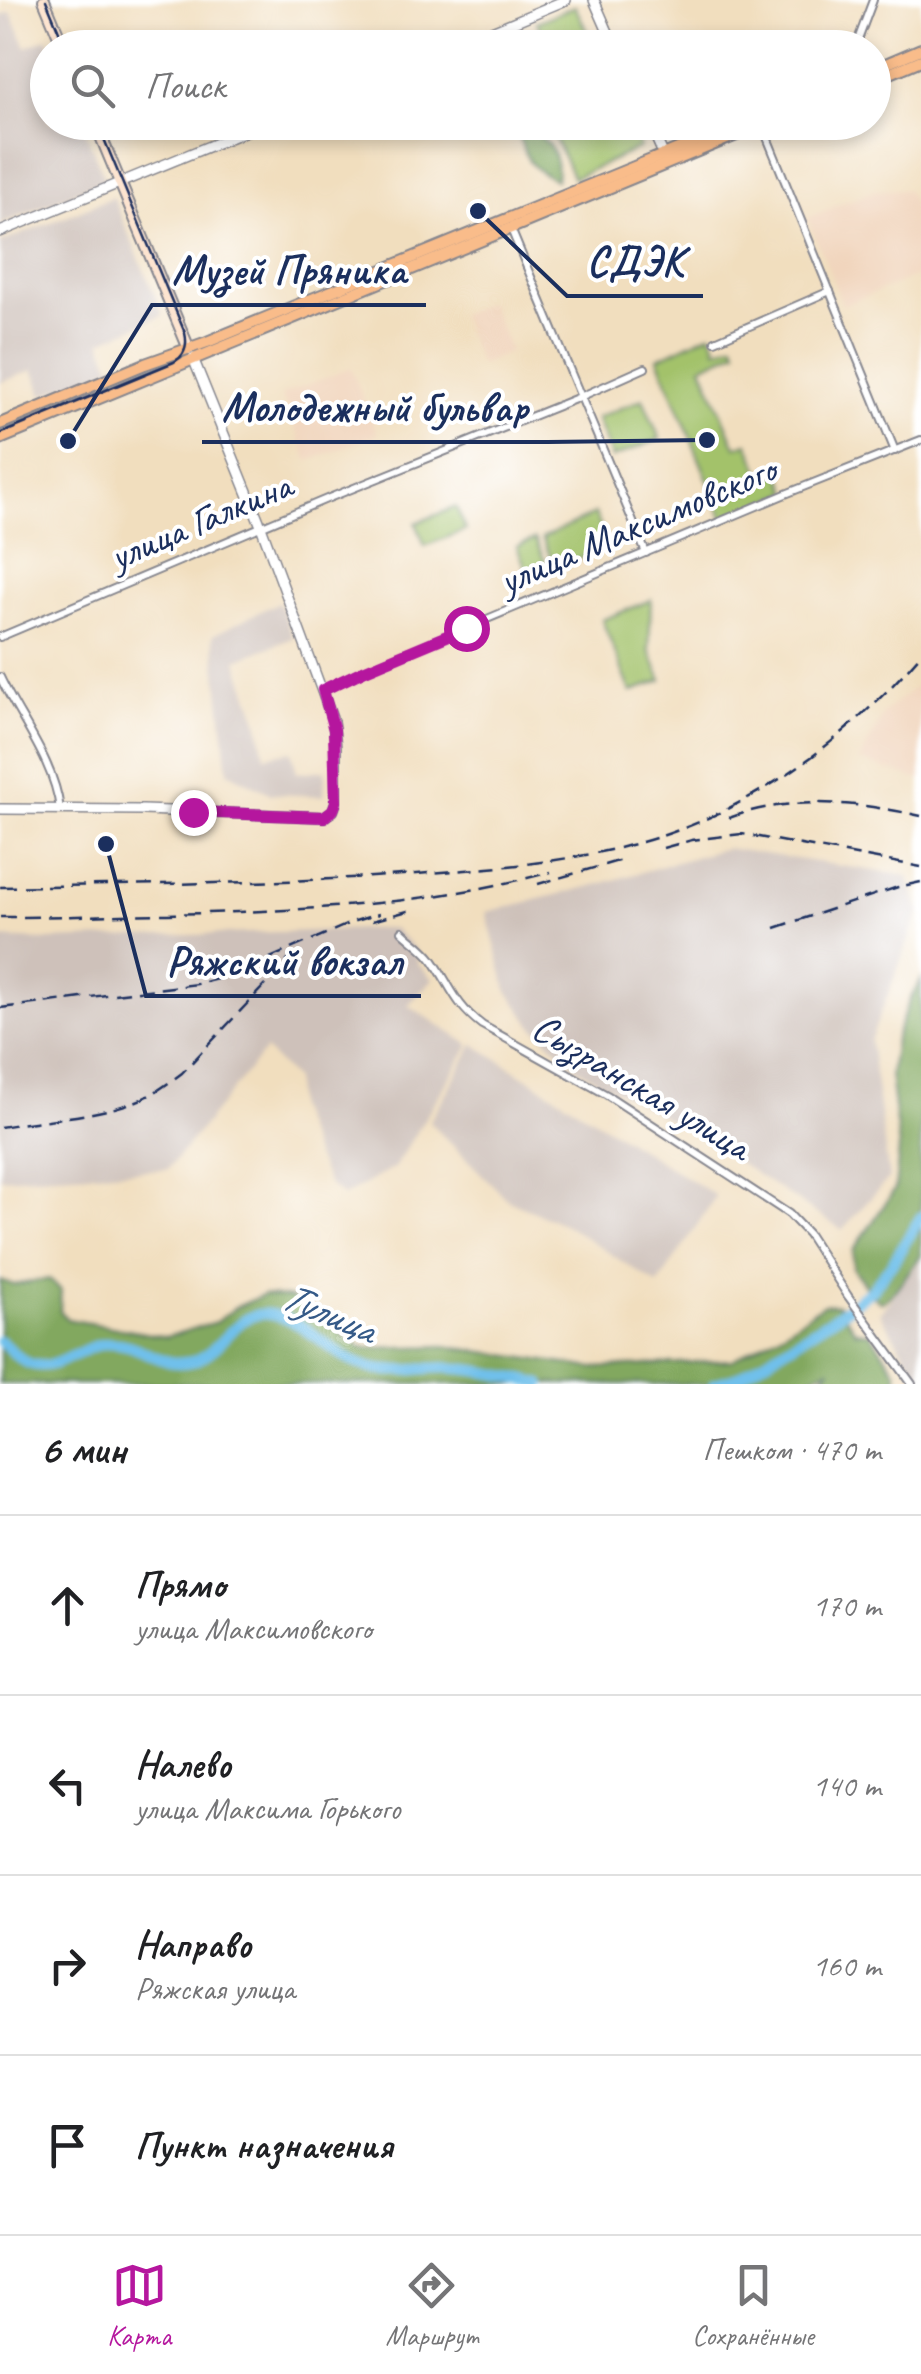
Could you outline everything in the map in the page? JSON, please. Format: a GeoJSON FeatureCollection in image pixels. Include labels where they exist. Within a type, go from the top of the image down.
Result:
{"type":"FeatureCollection","features":[{"type":"Feature","properties":{"kind":"main road"},"geometry":{"type":"LineString","coordinates":[[44,0],[56,30]]}},
{"type":"Feature","properties":{"kind":"main road"},"geometry":{"type":"LineString","coordinates":[[891,66],[921,49]]}},
{"type":"Feature","properties":{"kind":"main road"},"geometry":{"type":"LineString","coordinates":[[891,69],[921,60]]}},
{"type":"Feature","properties":{"kind":"main road"},"geometry":{"type":"LineString","coordinates":[[102,140],[192,354]]}},
{"type":"Feature","properties":{"kind":"main road"},"geometry":{"type":"LineString","coordinates":[[666,160],[707,140]]}},
{"type":"Feature","properties":{"kind":"main road"},"geometry":{"type":"LineString","coordinates":[[0,439],[192,354],[721,140]]}},
{"type":"Feature","properties":{"kind":"main road"},"geometry":{"type":"LineString","coordinates":[[0,424],[146,364],[192,354],[512,229],[651,166]]}},
{"type":"Feature","properties":{"kind":"street"},"geometry":{"type":"LineString","coordinates":[[494,30],[566,0]]}},
{"type":"Feature","properties":{"kind":"street"},"geometry":{"type":"LineString","coordinates":[[594,0],[608,30]]}},
{"type":"Feature","properties":{"kind":"street"},"geometry":{"type":"LineString","coordinates":[[862,30],[873,0]]}},
{"type":"Feature","properties":{"kind":"street"},"geometry":{"type":"LineString","coordinates":[[0,232],[224,140]]}},
{"type":"Feature","properties":{"kind":"street"},"geometry":{"type":"LineString","coordinates":[[657,140],[666,160]]}},
{"type":"Feature","properties":{"kind":"street"},"geometry":{"type":"LineString","coordinates":[[771,140],[895,451]]}},
{"type":"Feature","properties":{"kind":"street"},"geometry":{"type":"LineString","coordinates":[[512,229],[646,553]]}},
{"type":"Feature","properties":{"kind":"street"},"geometry":{"type":"LineString","coordinates":[[715,341],[830,292]]}},
{"type":"Feature","properties":{"kind":"street"},"geometry":{"type":"LineString","coordinates":[[0,809],[324,817],[333,810],[334,730],[323,690],[192,354]]}},
{"type":"Feature","properties":{"kind":"street","name":"улица Галкина"},"geometry":{"type":"LineString","coordinates":[[0,637],[645,368]]}},
{"type":"Feature","properties":{"kind":"street","name":"улица Максимовского"},"geometry":{"type":"LineString","coordinates":[[323,690],[921,440]]}},
{"type":"Feature","properties":{"kind":"street"},"geometry":{"type":"LineString","coordinates":[[0,677],[52,772],[60,809]]}},
{"type":"Feature","properties":{"kind":"street","name":"Сызранская улица"},"geometry":{"type":"LineString","coordinates":[[402,930],[429,955],[467,1014],[608,1096],[789,1214],[808,1234],[912,1384]]}},
{"type":"Feature","properties":{"kind":"shaded area"},"geometry":{"type":"Polygon","coordinates":[[[11,12],[26,47],[30,45],[30,140],[89,140],[105,179],[0,225],[0,16],[11,12]]]}},
{"type":"Feature","properties":{"kind":"shaded area"},"geometry":{"type":"Polygon","coordinates":[[[875,190],[907,190],[921,221],[921,274],[843,305],[808,218],[875,190]]]}},
{"type":"Feature","properties":{"kind":"shaded area"},"geometry":{"type":"Polygon","coordinates":[[[113,197],[163,315],[101,341],[112,367],[43,395],[33,370],[0,383],[0,243],[113,197]]]}},
{"type":"Feature","properties":{"kind":"shaded area"},"geometry":{"type":"Polygon","coordinates":[[[489,302],[510,352],[480,364],[459,315],[489,302]]]}},
{"type":"Feature","properties":{"kind":"shaded area"},"geometry":{"type":"Polygon","coordinates":[[[351,368],[377,434],[308,461],[282,395],[351,368]]]}},
{"type":"Feature","properties":{"kind":"shaded area"},"geometry":{"type":"Polygon","coordinates":[[[279,602],[293,638],[237,660],[258,720],[265,756],[292,751],[297,773],[325,770],[324,796],[271,794],[228,772],[213,635],[279,602]]]}},
{"type":"Feature","properties":{"kind":"shaded area"},"geometry":{"type":"Polygon","coordinates":[[[921,682],[921,780],[859,761],[884,713],[921,682]]]}},
{"type":"Feature","properties":{"kind":"shaded area"},"geometry":{"type":"Polygon","coordinates":[[[726,848],[908,876],[920,911],[870,1041],[889,1178],[842,1230],[699,1137],[576,1068],[532,1025],[507,990],[486,912],[726,848]]]}},
{"type":"Feature","properties":{"kind":"shaded area"},"geometry":{"type":"Polygon","coordinates":[[[393,928],[416,950],[418,964],[433,979],[408,1005],[470,1045],[394,1168],[343,1196],[329,1185],[295,1107],[294,1079],[265,1050],[168,1169],[0,1178],[0,938],[47,940],[393,928]]]}},
{"type":"Feature","properties":{"kind":"shaded area"},"geometry":{"type":"Polygon","coordinates":[[[474,1044],[716,1196],[658,1285],[571,1228],[508,1200],[429,1122],[474,1044]]]}},
{"type":"Feature","properties":{"kind":"shaded area"},"geometry":{"type":"Polygon","coordinates":[[[921,1258],[921,1380],[880,1313],[921,1258]]]}},
{"type":"Feature","properties":{"kind":"green space"},"geometry":{"type":"Polygon","coordinates":[[[575,6],[586,30],[541,30],[537,22],[575,6]]]}},
{"type":"Feature","properties":{"kind":"green space"},"geometry":{"type":"Polygon","coordinates":[[[520,140],[544,140],[556,162],[556,180],[539,171],[527,157],[520,140]]]}},
{"type":"Feature","properties":{"kind":"green space"},"geometry":{"type":"Polygon","coordinates":[[[555,140],[636,140],[640,148],[573,178],[555,140]]]}},
{"type":"Feature","properties":{"kind":"green space"},"geometry":{"type":"Polygon","coordinates":[[[711,333],[715,350],[734,343],[737,350],[702,366],[736,447],[748,443],[764,480],[781,473],[789,492],[724,519],[658,358],[711,333]]]}},
{"type":"Feature","properties":{"kind":"green space"},"geometry":{"type":"Polygon","coordinates":[[[643,399],[660,439],[612,458],[596,418],[643,399]]]}},
{"type":"Feature","properties":{"kind":"green space"},"geometry":{"type":"Polygon","coordinates":[[[456,507],[466,530],[425,546],[416,523],[456,507]]]}},
{"type":"Feature","properties":{"kind":"green space"},"geometry":{"type":"Polygon","coordinates":[[[595,514],[609,545],[556,569],[542,538],[595,514]]]}},
{"type":"Feature","properties":{"kind":"green space"},"geometry":{"type":"Polygon","coordinates":[[[535,539],[550,572],[531,580],[517,547],[535,539]]]}},
{"type":"Feature","properties":{"kind":"green space"},"geometry":{"type":"Polygon","coordinates":[[[651,600],[649,650],[662,680],[631,692],[602,620],[651,600]]]}},
{"type":"Feature","properties":{"kind":"green space"},"geometry":{"type":"Polygon","coordinates":[[[921,980],[921,1256],[881,1302],[853,1269],[853,1251],[895,1189],[899,1148],[890,1075],[895,1038],[921,980]]]}},
{"type":"Feature","properties":{"kind":"green space"},"geometry":{"type":"Polygon","coordinates":[[[49,1279],[61,1290],[60,1311],[67,1319],[166,1337],[216,1322],[236,1307],[264,1295],[291,1298],[364,1348],[444,1346],[593,1368],[732,1360],[824,1304],[838,1305],[855,1331],[870,1333],[902,1384],[818,1384],[830,1368],[798,1384],[0,1384],[0,1280],[14,1285],[49,1279]]]}},
{"type":"Feature","properties":{"kind":"waterway","name":"Тулица"},"geometry":{"type":"LineString","coordinates":[[714,1384],[740,1376],[872,1289],[921,1217]]}},
{"type":"Feature","properties":{"kind":"waterway","name":"Тулица"},"geometry":{"type":"LineString","coordinates":[[0,1341],[26,1362],[41,1366],[110,1343],[131,1346],[169,1361],[190,1362],[201,1358],[245,1320],[266,1314],[294,1322],[367,1367],[388,1371],[463,1369],[541,1384]]}},
{"type":"Feature","properties":{"kind":"tram line"},"geometry":{"type":"LineString","coordinates":[[46,0],[58,30]]}},
{"type":"Feature","properties":{"kind":"tram line"},"geometry":{"type":"LineString","coordinates":[[0,434],[174,362],[185,350],[185,333],[105,140]]}},
{"type":"Feature","properties":{"kind":"railway"},"geometry":{"type":"LineString","coordinates":[[0,887],[261,882],[417,874],[534,863],[621,848],[688,826],[763,789],[832,741],[921,654]]}},
{"type":"Feature","properties":{"kind":"railway"},"geometry":{"type":"LineString","coordinates":[[729,818],[776,806],[825,803],[921,816]]}},
{"type":"Feature","properties":{"kind":"railway"},"geometry":{"type":"LineString","coordinates":[[663,848],[742,834],[921,867]]}},
{"type":"Feature","properties":{"kind":"railway"},"geometry":{"type":"LineString","coordinates":[[538,884],[625,859]]}},
{"type":"Feature","properties":{"kind":"railway"},"geometry":{"type":"LineString","coordinates":[[0,917],[216,913],[361,905],[456,892],[551,872]]}},
{"type":"Feature","properties":{"kind":"railway"},"geometry":{"type":"LineString","coordinates":[[775,928],[921,882]]}},
{"type":"Feature","properties":{"kind":"railway"},"geometry":{"type":"LineString","coordinates":[[372,921],[411,910]]}},
{"type":"Feature","properties":{"kind":"railway"},"geometry":{"type":"LineString","coordinates":[[0,1008],[197,984],[229,976],[379,914]]}},
{"type":"Feature","properties":{"kind":"railway"},"geometry":{"type":"LineString","coordinates":[[0,1127],[103,1111],[153,1093],[182,1073],[293,955]]}},
{"type":"Feature","properties":{"kind":"place","name":"СДЭК"},"geometry":{"type":"Point","coordinates":[478,211]}},
{"type":"Feature","properties":{"kind":"place","name":"Молодежный бульвар"},"geometry":{"type":"Point","coordinates":[707,440]}},
{"type":"Feature","properties":{"kind":"place","name":"Музей Пряника"},"geometry":{"type":"Point","coordinates":[68,441]}},
{"type":"Feature","properties":{"kind":"place","name":"Ряжский вокзал"},"geometry":{"type":"Point","coordinates":[106,844]}},
{"type":"Feature","properties":{"kind":"route"},"geometry":{"type":"LineString","coordinates":[[193,812],[324,817],[336,802],[336,744],[323,690],[466,628]]}}]}
